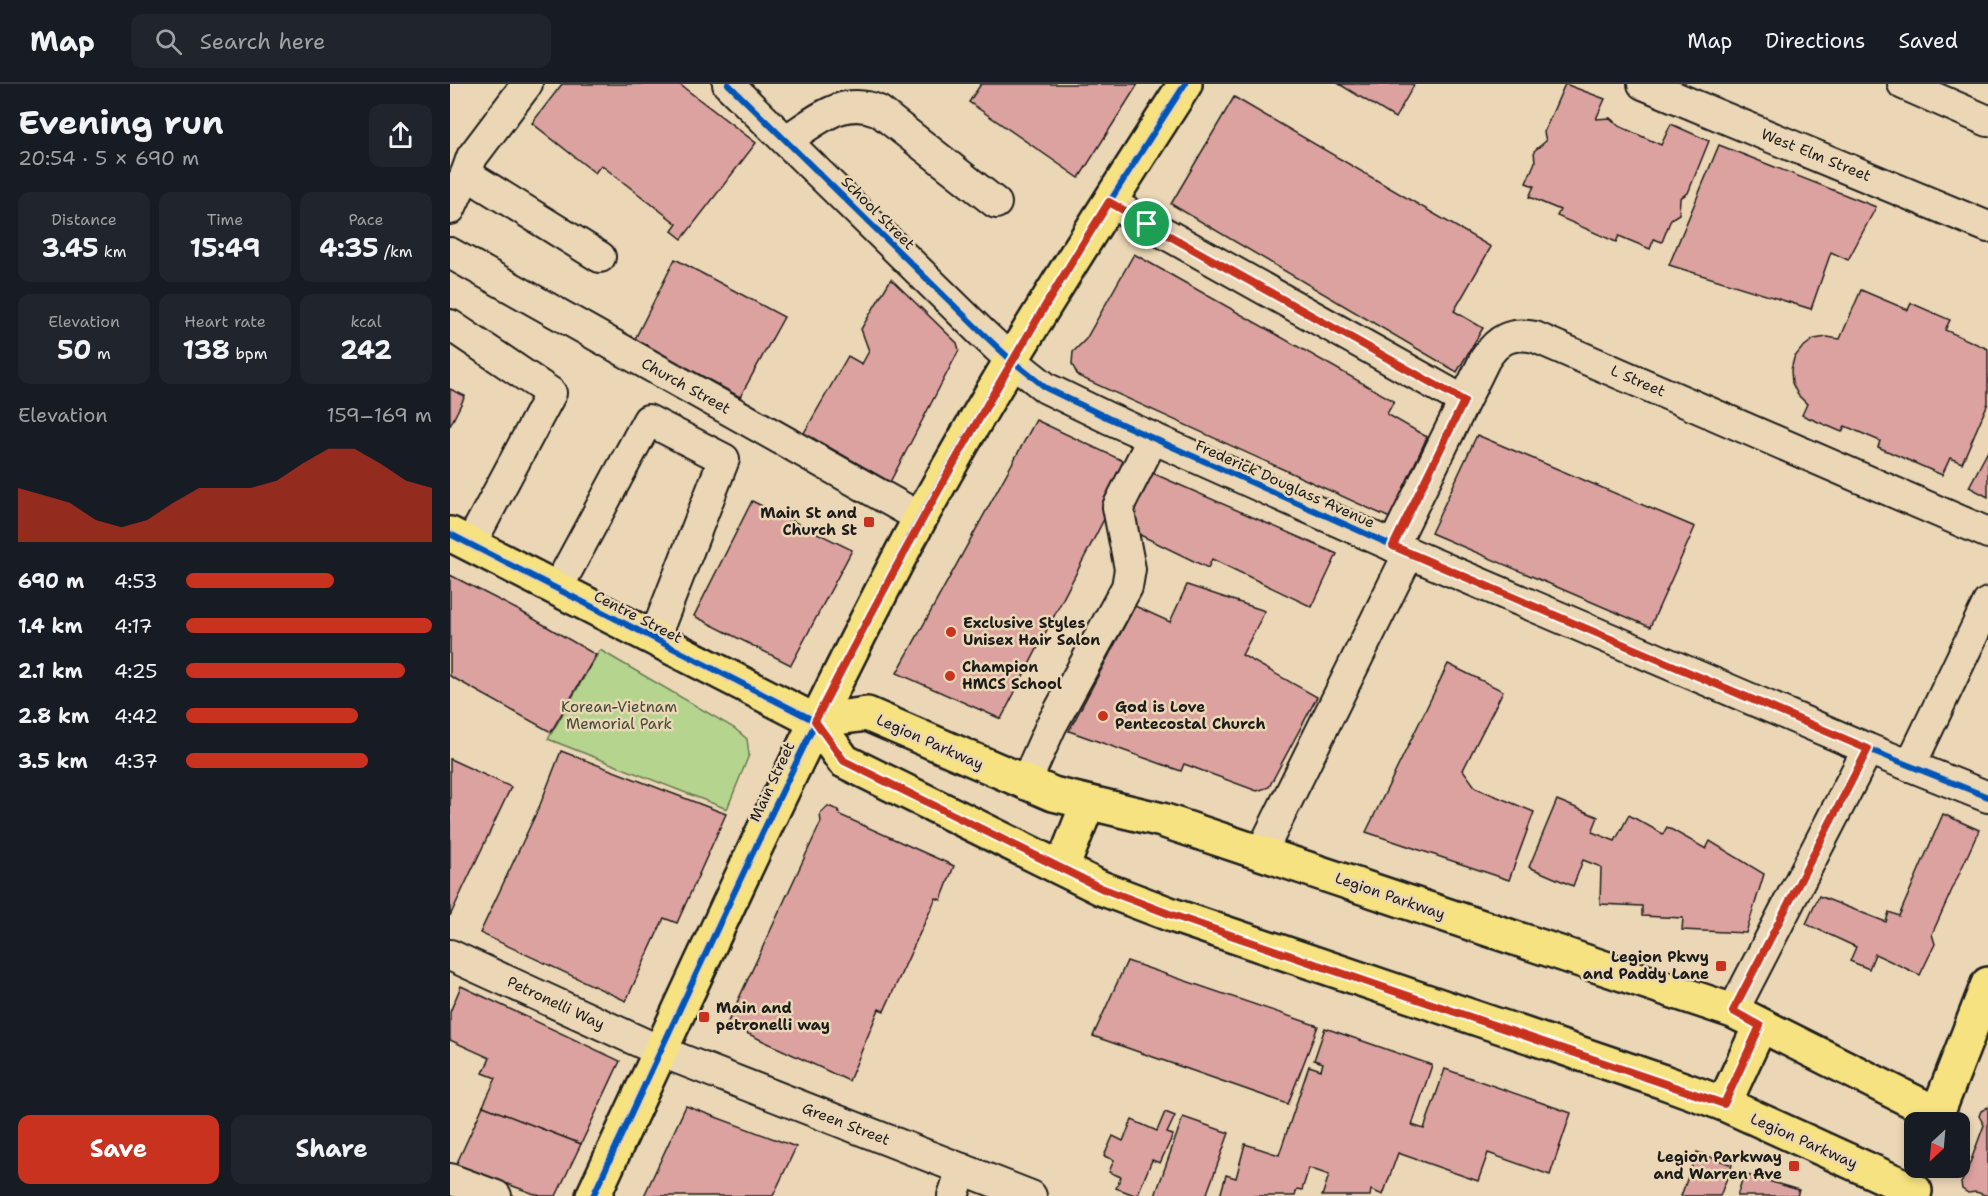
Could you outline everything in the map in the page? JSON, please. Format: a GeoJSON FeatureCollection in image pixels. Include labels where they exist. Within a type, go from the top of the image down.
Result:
{"type":"FeatureCollection","features":[{"type":"Feature","properties":{"kind":"main road","name":"Main Street"},"geometry":{"type":"LineString","coordinates":[[593,1196],[815,721],[921,518],[1011,360],[1185,84]]}},
{"type":"Feature","properties":{"kind":"main road","name":"Centre Street"},"geometry":{"type":"LineString","coordinates":[[460,539],[815,721]]}},
{"type":"Feature","properties":{"kind":"main road","name":"Legion Parkway"},"geometry":{"type":"LineString","coordinates":[[1916,1185],[1724,1104],[1172,915],[1101,888],[844,761],[815,721],[867,714],[1025,784],[1053,794],[1162,820],[1746,1019],[1924,1112]]}},
{"type":"Feature","properties":{"kind":"main road"},"geometry":{"type":"LineString","coordinates":[[1062,868],[1088,803]]}},
{"type":"Feature","properties":{"kind":"main road"},"geometry":{"type":"LineString","coordinates":[[1938,1112],[1978,1034],[1988,984]]}},
{"type":"Feature","properties":{"kind":"main road"},"geometry":{"type":"LineString","coordinates":[[1724,1104],[1746,1019]]}},
{"type":"Feature","properties":{"kind":"street"},"geometry":{"type":"LineString","coordinates":[[450,209],[472,158],[526,84]]}},
{"type":"Feature","properties":{"kind":"street","name":"West Elm Street"},"geometry":{"type":"LineString","coordinates":[[1643,84],[1988,227]]}},
{"type":"Feature","properties":{"kind":"street"},"geometry":{"type":"LineString","coordinates":[[1903,84],[1988,121]]}},
{"type":"Feature","properties":{"kind":"street","name":"School Street"},"geometry":{"type":"LineString","coordinates":[[730,85],[1011,360]]}},
{"type":"Feature","properties":{"kind":"street"},"geometry":{"type":"LineString","coordinates":[[786,140],[837,108],[855,104],[866,106],[879,111],[996,203]]}},
{"type":"Feature","properties":{"kind":"street"},"geometry":{"type":"LineString","coordinates":[[466,174],[600,257]]}},
{"type":"Feature","properties":{"kind":"street"},"geometry":{"type":"LineString","coordinates":[[1109,202],[1464,401]]}},
{"type":"Feature","properties":{"kind":"street","name":"Church Street"},"geometry":{"type":"LineString","coordinates":[[450,253],[921,518]]}},
{"type":"Feature","properties":{"kind":"street"},"geometry":{"type":"LineString","coordinates":[[450,325],[551,393],[460,539]]}},
{"type":"Feature","properties":{"kind":"street","name":"L Street"},"geometry":{"type":"LineString","coordinates":[[1261,853],[1401,550],[1464,401],[1494,345],[1507,336],[1520,334],[1535,337],[1988,533]]}},
{"type":"Feature","properties":{"kind":"street","name":"Frederick Douglass Avenue"},"geometry":{"type":"LineString","coordinates":[[1011,360],[1046,387],[1401,550],[1868,749],[1988,797]]}},
{"type":"Feature","properties":{"kind":"street"},"geometry":{"type":"LineString","coordinates":[[557,589],[648,420],[724,459],[654,639]]}},
{"type":"Feature","properties":{"kind":"street"},"geometry":{"type":"LineString","coordinates":[[1025,784],[1051,726],[1127,587],[1130,569],[1118,507],[1153,438]]}},
{"type":"Feature","properties":{"kind":"street"},"geometry":{"type":"LineString","coordinates":[[1910,766],[1988,603]]}},
{"type":"Feature","properties":{"kind":"street"},"geometry":{"type":"LineString","coordinates":[[1746,1019],[1868,749]]}},
{"type":"Feature","properties":{"kind":"street","name":"Petronelli Way"},"geometry":{"type":"LineString","coordinates":[[450,955],[662,1052]]}},
{"type":"Feature","properties":{"kind":"street","name":"Green Street"},"geometry":{"type":"LineString","coordinates":[[662,1052],[958,1182],[1031,1196]]}},
{"type":"Feature","properties":{"kind":"street"},"geometry":{"type":"LineString","coordinates":[[450,1179],[496,1196]]}},
{"type":"Feature","properties":{"kind":"green space","name":"Korean-Vietnam Memorial Park"},"geometry":{"type":"Polygon","coordinates":[[[600,650],[734,728],[747,739],[749,755],[727,809],[548,739],[600,650]]]}},
{"type":"Feature","properties":{"kind":"building"},"geometry":{"type":"Polygon","coordinates":[[[562,84],[679,84],[756,143],[682,239],[672,231],[677,224],[601,165],[595,173],[532,123],[562,84]]]}},
{"type":"Feature","properties":{"kind":"building"},"geometry":{"type":"Polygon","coordinates":[[[981,84],[1138,84],[1079,178],[969,102],[981,84]]]}},
{"type":"Feature","properties":{"kind":"building"},"geometry":{"type":"Polygon","coordinates":[[[1339,84],[1412,84],[1414,85],[1395,118],[1339,84]]]}},
{"type":"Feature","properties":{"kind":"building"},"geometry":{"type":"Polygon","coordinates":[[[1565,84],[1605,99],[1596,119],[1610,118],[1619,126],[1661,145],[1671,124],[1709,141],[1688,193],[1680,198],[1679,214],[1671,219],[1662,242],[1654,239],[1650,249],[1619,236],[1616,242],[1557,216],[1560,210],[1529,197],[1534,186],[1526,183],[1535,162],[1534,151],[1546,141],[1544,132],[1565,84]]]}},
{"type":"Feature","properties":{"kind":"building"},"geometry":{"type":"Polygon","coordinates":[[[1234,97],[1491,247],[1454,311],[1483,328],[1457,372],[1171,204],[1234,97]]]}},
{"type":"Feature","properties":{"kind":"building"},"geometry":{"type":"Polygon","coordinates":[[[1719,145],[1876,207],[1848,260],[1831,252],[1811,309],[1669,265],[1719,145]]]}},
{"type":"Feature","properties":{"kind":"building"},"geometry":{"type":"Polygon","coordinates":[[[1134,254],[1394,401],[1387,414],[1427,437],[1390,518],[1078,376],[1072,364],[1073,352],[1086,339],[1134,254]]]}},
{"type":"Feature","properties":{"kind":"building"},"geometry":{"type":"Polygon","coordinates":[[[675,259],[784,317],[740,397],[635,339],[675,259]]]}},
{"type":"Feature","properties":{"kind":"building"},"geometry":{"type":"Polygon","coordinates":[[[891,279],[957,343],[959,350],[890,482],[804,433],[848,356],[862,364],[869,351],[861,329],[891,279]]]}},
{"type":"Feature","properties":{"kind":"building"},"geometry":{"type":"Polygon","coordinates":[[[1861,290],[1908,310],[1911,303],[1950,320],[1945,330],[1988,349],[1988,403],[1962,463],[1950,458],[1942,475],[1878,447],[1880,441],[1845,426],[1842,432],[1802,415],[1807,404],[1798,395],[1792,383],[1791,370],[1794,358],[1814,339],[1827,337],[1840,339],[1861,290]]]}},
{"type":"Feature","properties":{"kind":"building"},"geometry":{"type":"Polygon","coordinates":[[[450,389],[465,396],[450,426],[450,389]]]}},
{"type":"Feature","properties":{"kind":"building"},"geometry":{"type":"Polygon","coordinates":[[[1036,420],[1132,465],[1001,719],[897,673],[1036,420]]]}},
{"type":"Feature","properties":{"kind":"building"},"geometry":{"type":"Polygon","coordinates":[[[1477,435],[1695,527],[1650,627],[1431,533],[1477,435]]]}},
{"type":"Feature","properties":{"kind":"building"},"geometry":{"type":"Polygon","coordinates":[[[1988,451],[1988,497],[1969,487],[1988,451]]]}},
{"type":"Feature","properties":{"kind":"building"},"geometry":{"type":"Polygon","coordinates":[[[1150,472],[1337,554],[1312,607],[1212,559],[1208,568],[1134,532],[1131,513],[1150,472]]]}},
{"type":"Feature","properties":{"kind":"building"},"geometry":{"type":"Polygon","coordinates":[[[752,501],[852,550],[791,665],[694,616],[752,501]]]}},
{"type":"Feature","properties":{"kind":"building"},"geometry":{"type":"Polygon","coordinates":[[[450,575],[520,611],[596,655],[551,732],[450,676],[450,575]]]}},
{"type":"Feature","properties":{"kind":"building"},"geometry":{"type":"Polygon","coordinates":[[[1187,585],[1265,611],[1242,655],[1317,697],[1269,787],[1257,791],[1184,764],[1181,771],[1069,731],[1135,606],[1170,622],[1187,585]]]}},
{"type":"Feature","properties":{"kind":"building"},"geometry":{"type":"Polygon","coordinates":[[[1448,664],[1503,691],[1463,770],[1476,788],[1534,812],[1509,880],[1366,832],[1448,664]]]}},
{"type":"Feature","properties":{"kind":"building"},"geometry":{"type":"Polygon","coordinates":[[[561,751],[726,814],[677,923],[664,918],[626,1001],[480,933],[540,805],[561,751]]]}},
{"type":"Feature","properties":{"kind":"building"},"geometry":{"type":"Polygon","coordinates":[[[450,759],[511,787],[450,916],[450,759]]]}},
{"type":"Feature","properties":{"kind":"building"},"geometry":{"type":"Polygon","coordinates":[[[1557,800],[1598,817],[1592,832],[1615,841],[1629,815],[1663,834],[1667,827],[1706,849],[1710,841],[1764,874],[1746,933],[1682,930],[1683,918],[1642,916],[1642,906],[1600,904],[1601,867],[1583,860],[1573,886],[1529,867],[1557,800]]]}},
{"type":"Feature","properties":{"kind":"building"},"geometry":{"type":"Polygon","coordinates":[[[828,806],[838,810],[840,815],[954,866],[941,900],[936,898],[884,1011],[879,1009],[849,1081],[727,1024],[821,822],[820,814],[828,806]]]}},
{"type":"Feature","properties":{"kind":"building"},"geometry":{"type":"Polygon","coordinates":[[[1943,814],[1979,830],[1932,934],[1935,944],[1920,975],[1875,954],[1869,969],[1850,961],[1856,947],[1806,924],[1819,896],[1886,922],[1889,912],[1899,916],[1943,814]]]}},
{"type":"Feature","properties":{"kind":"building"},"geometry":{"type":"Polygon","coordinates":[[[1127,961],[1318,1026],[1288,1104],[1093,1036],[1127,961]]]}},
{"type":"Feature","properties":{"kind":"building"},"geometry":{"type":"Polygon","coordinates":[[[461,986],[620,1061],[581,1144],[483,1106],[496,1078],[483,1073],[490,1058],[450,1040],[450,1012],[461,986]]]}},
{"type":"Feature","properties":{"kind":"building"},"geometry":{"type":"Polygon","coordinates":[[[1325,1028],[1432,1065],[1412,1125],[1424,1129],[1445,1069],[1571,1113],[1550,1175],[1488,1153],[1478,1181],[1398,1153],[1383,1195],[1371,1190],[1370,1196],[1322,1196],[1329,1175],[1309,1168],[1302,1190],[1297,1189],[1295,1196],[1220,1196],[1226,1175],[1236,1178],[1245,1144],[1279,1155],[1309,1066],[1321,1070],[1323,1063],[1314,1060],[1325,1028]]]}},
{"type":"Feature","properties":{"kind":"building"},"geometry":{"type":"Polygon","coordinates":[[[483,1106],[581,1144],[556,1196],[540,1196],[456,1165],[483,1106]]]}},
{"type":"Feature","properties":{"kind":"building"},"geometry":{"type":"Polygon","coordinates":[[[686,1106],[796,1147],[773,1196],[644,1196],[686,1106]]]}},
{"type":"Feature","properties":{"kind":"building"},"geometry":{"type":"Polygon","coordinates":[[[1988,1107],[1988,1196],[1976,1192],[1968,1193],[1962,1189],[1961,1183],[1964,1178],[1970,1178],[1970,1163],[1984,1125],[1979,1116],[1981,1111],[1988,1107]]]}},
{"type":"Feature","properties":{"kind":"building"},"geometry":{"type":"Polygon","coordinates":[[[1165,1112],[1175,1116],[1167,1133],[1173,1135],[1160,1163],[1152,1160],[1137,1196],[1116,1188],[1121,1177],[1109,1172],[1114,1160],[1104,1156],[1113,1136],[1123,1141],[1132,1120],[1157,1131],[1165,1112]]]}},
{"type":"Feature","properties":{"kind":"building"},"geometry":{"type":"Polygon","coordinates":[[[1183,1117],[1229,1133],[1206,1196],[1155,1196],[1183,1117]]]}},
{"type":"Feature","properties":{"kind":"building"},"geometry":{"type":"Polygon","coordinates":[[[1697,1152],[1732,1165],[1720,1196],[1681,1196],[1697,1152]]]}},
{"type":"Feature","properties":{"kind":"building"},"geometry":{"type":"Polygon","coordinates":[[[1744,1174],[1799,1190],[1797,1196],[1737,1196],[1744,1174]]]}},
{"type":"Feature","properties":{"kind":"cycle path"},"geometry":{"type":"LineString","coordinates":[[728,84],[981,332],[1046,388],[1409,553],[1868,749],[1988,797]]}},
{"type":"Feature","properties":{"kind":"cycle path"},"geometry":{"type":"LineString","coordinates":[[593,1196],[786,783],[909,539],[1008,366],[1185,84]]}},
{"type":"Feature","properties":{"kind":"cycle path"},"geometry":{"type":"LineString","coordinates":[[450,534],[815,721]]}},
{"type":"Feature","properties":{"kind":"place","name":"Main St and Church St"},"geometry":{"type":"Point","coordinates":[869,522]}},
{"type":"Feature","properties":{"kind":"place","name":"Exclusive Styles Unisex Hair Salon"},"geometry":{"type":"Point","coordinates":[951,632]}},
{"type":"Feature","properties":{"kind":"place","name":"Champion HMCS School"},"geometry":{"type":"Point","coordinates":[950,676]}},
{"type":"Feature","properties":{"kind":"place","name":"God is Love Pentecostal Church"},"geometry":{"type":"Point","coordinates":[1103,716]}},
{"type":"Feature","properties":{"kind":"place","name":"Legion Pkwy and Paddy Lane"},"geometry":{"type":"Point","coordinates":[1721,966]}},
{"type":"Feature","properties":{"kind":"place","name":"Main and petronelli way"},"geometry":{"type":"Point","coordinates":[704,1017]}},
{"type":"Feature","properties":{"kind":"place","name":"Legion Parkway and Warren Ave"},"geometry":{"type":"Point","coordinates":[1794,1166]}},
{"type":"Feature","properties":{"kind":"route"},"geometry":{"type":"LineString","coordinates":[[1109,202],[1147,224],[1464,401],[1393,546],[1868,749],[1733,1011],[1760,1026],[1724,1104],[1172,915],[1101,888],[844,761],[815,721],[921,518],[1011,360],[1109,202]]}}]}
